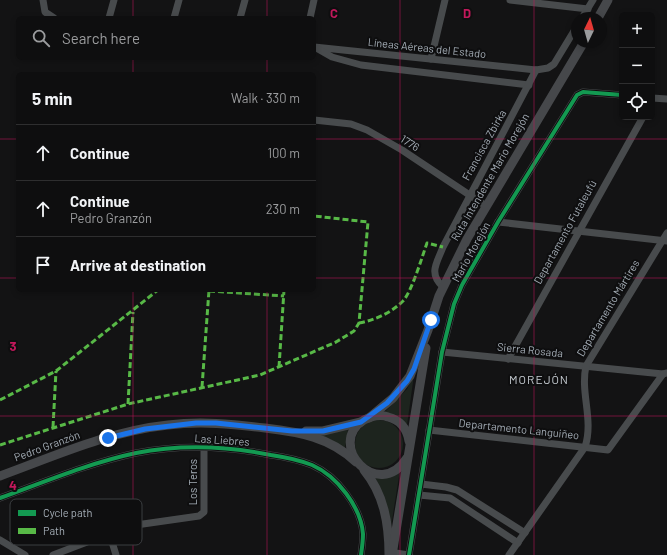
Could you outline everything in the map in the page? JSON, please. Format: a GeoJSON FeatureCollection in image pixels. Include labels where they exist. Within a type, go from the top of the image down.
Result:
{"type":"FeatureCollection","features":[{"type":"Feature","properties":{"kind":"main road"},"geometry":{"type":"LineString","coordinates":[[601,12],[608,0]]}},
{"type":"Feature","properties":{"kind":"main road","name":"Ruta Intendente Mario Morejón"},"geometry":{"type":"LineString","coordinates":[[365,420],[393,398],[407,381],[428,330],[443,287],[467,239],[580,48]]}},
{"type":"Feature","properties":{"kind":"main road","name":"Ruta Intendente Mario Morejón"},"geometry":{"type":"LineString","coordinates":[[410,442],[428,330]]}},
{"type":"Feature","properties":{"kind":"main road"},"geometry":{"type":"LineString","coordinates":[[382,415],[395,420],[405,429],[410,442],[391,553],[388,526],[382,501],[374,483],[356,462],[351,449],[351,442],[356,428],[365,420],[382,415]]}},
{"type":"Feature","properties":{"kind":"main road","name":"Pedro Granzón"},"geometry":{"type":"LineString","coordinates":[[292,431],[323,431],[365,420]]}},
{"type":"Feature","properties":{"kind":"main road","name":"Pedro Granzón"},"geometry":{"type":"LineString","coordinates":[[0,476],[97,441],[145,429],[168,425],[216,423],[292,431],[312,435],[329,443],[356,462]]}},
{"type":"Feature","properties":{"kind":"main road"},"geometry":{"type":"LineString","coordinates":[[363,469],[377,474],[391,472],[403,464],[407,457]]}},
{"type":"Feature","properties":{"kind":"street"},"geometry":{"type":"LineString","coordinates":[[43,0],[45,12],[51,16]]}},
{"type":"Feature","properties":{"kind":"street"},"geometry":{"type":"LineString","coordinates":[[110,16],[114,0]]}},
{"type":"Feature","properties":{"kind":"street"},"geometry":{"type":"LineString","coordinates":[[175,16],[179,0]]}},
{"type":"Feature","properties":{"kind":"street"},"geometry":{"type":"LineString","coordinates":[[241,16],[245,0]]}},
{"type":"Feature","properties":{"kind":"street"},"geometry":{"type":"LineString","coordinates":[[310,16],[314,0]]}},
{"type":"Feature","properties":{"kind":"street"},"geometry":{"type":"LineString","coordinates":[[431,59],[445,0]]}},
{"type":"Feature","properties":{"kind":"street"},"geometry":{"type":"LineString","coordinates":[[510,0],[588,9]]}},
{"type":"Feature","properties":{"kind":"street"},"geometry":{"type":"LineString","coordinates":[[586,12],[593,0]]}},
{"type":"Feature","properties":{"kind":"street"},"geometry":{"type":"LineString","coordinates":[[536,70],[548,68],[554,64],[571,36]]}},
{"type":"Feature","properties":{"kind":"street","name":"Líneas Aéreas del Estado"},"geometry":{"type":"LineString","coordinates":[[316,47],[536,70]]}},
{"type":"Feature","properties":{"kind":"street","name":"Líneas Aéreas del Estado"},"geometry":{"type":"LineString","coordinates":[[316,48],[332,57],[361,65],[529,85]]}},
{"type":"Feature","properties":{"kind":"street","name":"Francisca Zbirka"},"geometry":{"type":"LineString","coordinates":[[443,287],[436,281],[434,270],[443,247],[536,70]]}},
{"type":"Feature","properties":{"kind":"street","name":"Mario Morejón"},"geometry":{"type":"LineString","coordinates":[[409,555],[442,352],[449,321],[459,291],[498,222],[577,95],[583,92],[619,95]]}},
{"type":"Feature","properties":{"kind":"street"},"geometry":{"type":"LineString","coordinates":[[655,99],[667,99]]}},
{"type":"Feature","properties":{"kind":"street","name":"1776"},"geometry":{"type":"LineString","coordinates":[[316,120],[351,124],[367,130],[486,206]]}},
{"type":"Feature","properties":{"kind":"street","name":"Departamento Futaleufú"},"geometry":{"type":"LineString","coordinates":[[508,359],[578,231],[641,120]]}},
{"type":"Feature","properties":{"kind":"street"},"geometry":{"type":"LineString","coordinates":[[498,222],[665,241]]}},
{"type":"Feature","properties":{"kind":"street","name":"Departamento Mártires"},"geometry":{"type":"LineString","coordinates":[[585,447],[588,439],[589,416],[583,378],[586,366],[665,241],[667,233]]}},
{"type":"Feature","properties":{"kind":"street","name":"Sierra Rosada"},"geometry":{"type":"LineString","coordinates":[[442,352],[665,373]]}},
{"type":"Feature","properties":{"kind":"street","name":"Departamento Languiñeo"},"geometry":{"type":"LineString","coordinates":[[429,430],[608,450],[665,373]]}},
{"type":"Feature","properties":{"kind":"street","name":"Las Liebres"},"geometry":{"type":"LineString","coordinates":[[0,498],[108,460],[159,449],[204,446],[256,452],[294,459],[314,466],[341,487],[358,517],[363,534],[361,555]]}},
{"type":"Feature","properties":{"kind":"street","name":"Los Teros"},"geometry":{"type":"LineString","coordinates":[[142,524],[199,516],[204,512],[204,446]]}},
{"type":"Feature","properties":{"kind":"street"},"geometry":{"type":"LineString","coordinates":[[509,555],[585,447]]}},
{"type":"Feature","properties":{"kind":"street"},"geometry":{"type":"LineString","coordinates":[[421,484],[457,490],[525,533]]}},
{"type":"Feature","properties":{"kind":"street"},"geometry":{"type":"LineString","coordinates":[[419,495],[450,498],[518,543]]}},
{"type":"Feature","properties":{"kind":"street"},"geometry":{"type":"LineString","coordinates":[[0,540],[25,555]]}},
{"type":"Feature","properties":{"kind":"street"},"geometry":{"type":"LineString","coordinates":[[53,555],[77,545]]}},
{"type":"Feature","properties":{"kind":"street"},"geometry":{"type":"LineString","coordinates":[[113,545],[116,555]]}},
{"type":"Feature","properties":{"kind":"street"},"geometry":{"type":"LineString","coordinates":[[391,553],[409,555]]}},
{"type":"Feature","properties":{"kind":"shaded area"},"geometry":{"type":"Polygon","coordinates":[[[414,375],[407,425],[385,412],[407,389],[414,375]]]}},
{"type":"Feature","properties":{"kind":"shaded area"},"geometry":{"type":"Polygon","coordinates":[[[374,420],[384,420],[393,424],[399,430],[402,435],[402,453],[393,464],[384,468],[374,468],[365,464],[359,458],[355,449],[355,439],[359,430],[365,424],[374,420]]]}},
{"type":"Feature","properties":{"kind":"shaded area"},"geometry":{"type":"Polygon","coordinates":[[[348,430],[345,448],[320,435],[348,430]]]}},
{"type":"Feature","properties":{"kind":"shaded area"},"geometry":{"type":"Polygon","coordinates":[[[400,470],[391,527],[373,477],[400,470]]]}},
{"type":"Feature","properties":{"kind":"marked path"},"geometry":{"type":"LineString","coordinates":[[0,445],[128,404],[260,375],[336,342],[354,331],[359,323],[368,222],[316,216]]}},
{"type":"Feature","properties":{"kind":"marked path"},"geometry":{"type":"LineString","coordinates":[[359,323],[382,315],[403,301],[413,282],[427,243],[443,247]]}},
{"type":"Feature","properties":{"kind":"marked path"},"geometry":{"type":"LineString","coordinates":[[0,400],[56,371],[155,292]]}},
{"type":"Feature","properties":{"kind":"marked path"},"geometry":{"type":"LineString","coordinates":[[202,387],[209,292]]}},
{"type":"Feature","properties":{"kind":"marked path"},"geometry":{"type":"LineString","coordinates":[[224,292],[284,296]]}},
{"type":"Feature","properties":{"kind":"marked path"},"geometry":{"type":"LineString","coordinates":[[279,367],[284,292]]}},
{"type":"Feature","properties":{"kind":"marked path"},"geometry":{"type":"LineString","coordinates":[[128,404],[133,312]]}},
{"type":"Feature","properties":{"kind":"marked path"},"geometry":{"type":"LineString","coordinates":[[53,427],[56,371]]}},
{"type":"Feature","properties":{"kind":"cycle path"},"geometry":{"type":"LineString","coordinates":[[409,555],[442,352],[454,304],[462,285],[498,222],[577,95],[583,92],[619,95]]}},
{"type":"Feature","properties":{"kind":"cycle path"},"geometry":{"type":"LineString","coordinates":[[0,498],[84,467],[136,453],[187,447],[220,448],[254,452],[292,459],[312,465],[321,470],[339,485],[353,503],[358,513],[363,534],[361,555]]}},
{"type":"Feature","properties":{"kind":"district","name":"MOREJÓN"},"geometry":{"type":"Point","coordinates":[539,380]}},
{"type":"Feature","properties":{"kind":"route"},"geometry":{"type":"LineString","coordinates":[[108,438],[168,425],[196,423],[238,424],[292,431],[323,431],[361,422],[369,418],[387,403],[399,392],[407,381],[414,369],[431,320]]}}]}
